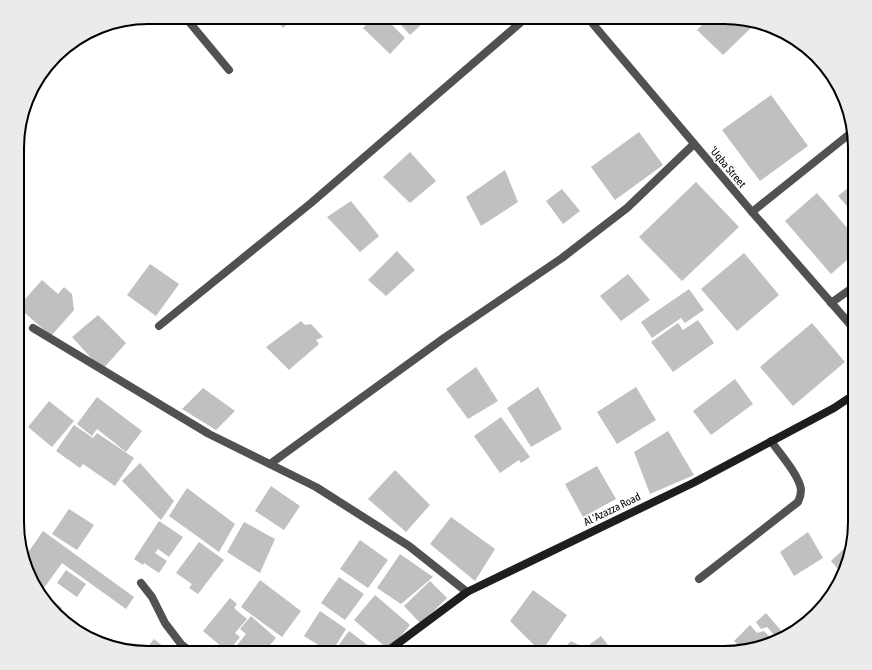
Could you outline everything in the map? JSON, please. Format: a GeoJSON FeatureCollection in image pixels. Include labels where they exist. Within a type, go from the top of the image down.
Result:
{"type":"FeatureCollection","features":[{"type":"Feature","properties":{"kind":"street"},"geometry":{"type":"LineString","coordinates":[[191,24],[229,70]]}},
{"type":"Feature","properties":{"kind":"street"},"geometry":{"type":"LineString","coordinates":[[159,326],[311,203],[519,24]]}},
{"type":"Feature","properties":{"kind":"street","name":"‘Uqba Street"},"geometry":{"type":"LineString","coordinates":[[593,24],[752,212],[848,322]]}},
{"type":"Feature","properties":{"kind":"street"},"geometry":{"type":"LineString","coordinates":[[752,212],[847,136]]}},
{"type":"Feature","properties":{"kind":"street"},"geometry":{"type":"LineString","coordinates":[[270,464],[444,338],[562,258],[627,208],[694,144]]}},
{"type":"Feature","properties":{"kind":"street"},"geometry":{"type":"LineString","coordinates":[[831,303],[848,291]]}},
{"type":"Feature","properties":{"kind":"street"},"geometry":{"type":"LineString","coordinates":[[33,328],[209,434],[316,487],[409,546],[467,592]]}},
{"type":"Feature","properties":{"kind":"street","name":"Al ‘Azazza Road"},"geometry":{"type":"LineString","coordinates":[[394,646],[467,592],[693,483],[834,408],[848,399]]}},
{"type":"Feature","properties":{"kind":"street"},"geometry":{"type":"LineString","coordinates":[[699,579],[798,502],[801,496],[801,488],[796,476],[771,441]]}},
{"type":"Feature","properties":{"kind":"street"},"geometry":{"type":"LineString","coordinates":[[141,583],[152,597],[165,624],[183,646]]}},
{"type":"Feature","properties":{"kind":"building"},"geometry":{"type":"Polygon","coordinates":[[[279,24],[287,24],[283,28],[279,24]]]}},
{"type":"Feature","properties":{"kind":"building"},"geometry":{"type":"Polygon","coordinates":[[[367,24],[391,24],[405,38],[390,54],[363,28],[367,24]]]}},
{"type":"Feature","properties":{"kind":"building"},"geometry":{"type":"Polygon","coordinates":[[[400,24],[422,24],[410,35],[400,24]]]}},
{"type":"Feature","properties":{"kind":"building"},"geometry":{"type":"Polygon","coordinates":[[[703,24],[732,24],[752,27],[723,55],[697,30],[703,24]]]}},
{"type":"Feature","properties":{"kind":"building"},"geometry":{"type":"Polygon","coordinates":[[[771,95],[808,146],[760,181],[722,130],[771,95]]]}},
{"type":"Feature","properties":{"kind":"building"},"geometry":{"type":"Polygon","coordinates":[[[639,132],[663,165],[615,200],[591,167],[639,132]]]}},
{"type":"Feature","properties":{"kind":"building"},"geometry":{"type":"Polygon","coordinates":[[[410,152],[436,181],[410,203],[383,177],[410,152]]]}},
{"type":"Feature","properties":{"kind":"building"},"geometry":{"type":"Polygon","coordinates":[[[505,170],[518,202],[481,226],[466,197],[505,170]]]}},
{"type":"Feature","properties":{"kind":"building"},"geometry":{"type":"Polygon","coordinates":[[[696,182],[739,227],[682,281],[639,237],[696,182]]]}},
{"type":"Feature","properties":{"kind":"building"},"geometry":{"type":"Polygon","coordinates":[[[848,188],[848,207],[838,196],[848,188]]]}},
{"type":"Feature","properties":{"kind":"building"},"geometry":{"type":"Polygon","coordinates":[[[562,189],[580,211],[563,224],[546,201],[562,189]]]}},
{"type":"Feature","properties":{"kind":"building"},"geometry":{"type":"Polygon","coordinates":[[[817,193],[848,229],[848,259],[831,274],[785,221],[817,193]]]}},
{"type":"Feature","properties":{"kind":"building"},"geometry":{"type":"Polygon","coordinates":[[[351,201],[379,236],[360,252],[327,217],[351,201]]]}},
{"type":"Feature","properties":{"kind":"building"},"geometry":{"type":"Polygon","coordinates":[[[397,251],[415,270],[386,296],[368,280],[397,251]]]}},
{"type":"Feature","properties":{"kind":"building"},"geometry":{"type":"Polygon","coordinates":[[[744,253],[779,295],[737,331],[701,289],[744,253]]]}},
{"type":"Feature","properties":{"kind":"building"},"geometry":{"type":"Polygon","coordinates":[[[150,264],[179,284],[156,316],[127,295],[150,264]]]}},
{"type":"Feature","properties":{"kind":"building"},"geometry":{"type":"Polygon","coordinates":[[[628,274],[650,300],[621,321],[600,296],[628,274]]]}},
{"type":"Feature","properties":{"kind":"building"},"geometry":{"type":"Polygon","coordinates":[[[42,280],[58,294],[64,287],[72,294],[74,310],[51,336],[24,312],[24,300],[42,280]]]}},
{"type":"Feature","properties":{"kind":"building"},"geometry":{"type":"Polygon","coordinates":[[[689,289],[704,310],[685,323],[681,318],[652,338],[641,322],[689,289]]]}},
{"type":"Feature","properties":{"kind":"building"},"geometry":{"type":"Polygon","coordinates":[[[98,315],[126,343],[102,370],[72,337],[98,315]]]}},
{"type":"Feature","properties":{"kind":"building"},"geometry":{"type":"Polygon","coordinates":[[[698,320],[714,343],[673,372],[651,342],[678,323],[683,330],[698,320]]]}},
{"type":"Feature","properties":{"kind":"building"},"geometry":{"type":"Polygon","coordinates":[[[301,321],[305,325],[311,324],[323,337],[316,340],[319,344],[289,370],[266,347],[301,321]]]}},
{"type":"Feature","properties":{"kind":"building"},"geometry":{"type":"Polygon","coordinates":[[[812,323],[845,362],[793,406],[760,367],[812,323]]]}},
{"type":"Feature","properties":{"kind":"building"},"geometry":{"type":"Polygon","coordinates":[[[476,367],[498,401],[468,419],[446,389],[476,367]]]}},
{"type":"Feature","properties":{"kind":"building"},"geometry":{"type":"Polygon","coordinates":[[[735,379],[753,404],[711,435],[693,411],[735,379]]]}},
{"type":"Feature","properties":{"kind":"building"},"geometry":{"type":"Polygon","coordinates":[[[538,387],[562,429],[531,447],[507,408],[538,387]]]}},
{"type":"Feature","properties":{"kind":"building"},"geometry":{"type":"Polygon","coordinates":[[[636,387],[656,420],[617,444],[597,412],[636,387]]]}},
{"type":"Feature","properties":{"kind":"building"},"geometry":{"type":"Polygon","coordinates":[[[203,388],[235,411],[216,430],[182,409],[203,388]]]}},
{"type":"Feature","properties":{"kind":"building"},"geometry":{"type":"Polygon","coordinates":[[[97,397],[142,431],[126,452],[97,429],[92,436],[77,424],[97,397]]]}},
{"type":"Feature","properties":{"kind":"building"},"geometry":{"type":"Polygon","coordinates":[[[49,401],[74,421],[52,447],[28,427],[49,401]]]}},
{"type":"Feature","properties":{"kind":"building"},"geometry":{"type":"Polygon","coordinates":[[[501,417],[530,457],[521,463],[519,460],[500,473],[474,436],[501,417]]]}},
{"type":"Feature","properties":{"kind":"building"},"geometry":{"type":"Polygon","coordinates":[[[74,425],[93,438],[97,433],[134,458],[115,486],[83,464],[80,468],[56,451],[74,425]]]}},
{"type":"Feature","properties":{"kind":"building"},"geometry":{"type":"Polygon","coordinates":[[[668,431],[694,475],[650,494],[634,452],[668,431]]]}},
{"type":"Feature","properties":{"kind":"building"},"geometry":{"type":"Polygon","coordinates":[[[140,463],[174,501],[161,520],[122,481],[140,463]]]}},
{"type":"Feature","properties":{"kind":"building"},"geometry":{"type":"Polygon","coordinates":[[[597,466],[616,499],[583,517],[565,484],[597,466]]]}},
{"type":"Feature","properties":{"kind":"building"},"geometry":{"type":"Polygon","coordinates":[[[395,470],[430,505],[406,532],[368,499],[395,470]]]}},
{"type":"Feature","properties":{"kind":"building"},"geometry":{"type":"Polygon","coordinates":[[[271,486],[300,506],[284,530],[255,511],[271,486]]]}},
{"type":"Feature","properties":{"kind":"building"},"geometry":{"type":"Polygon","coordinates":[[[187,488],[235,524],[219,552],[169,516],[187,488]]]}},
{"type":"Feature","properties":{"kind":"building"},"geometry":{"type":"Polygon","coordinates":[[[69,509],[94,525],[77,550],[52,534],[69,509]]]}},
{"type":"Feature","properties":{"kind":"building"},"geometry":{"type":"Polygon","coordinates":[[[451,517],[495,549],[475,581],[430,544],[451,517]]]}},
{"type":"Feature","properties":{"kind":"building"},"geometry":{"type":"Polygon","coordinates":[[[159,521],[183,537],[169,557],[158,549],[155,553],[167,561],[159,573],[144,563],[143,565],[134,559],[159,521]]]}},
{"type":"Feature","properties":{"kind":"building"},"geometry":{"type":"Polygon","coordinates":[[[244,522],[275,539],[260,573],[227,552],[244,522]]]}},
{"type":"Feature","properties":{"kind":"building"},"geometry":{"type":"Polygon","coordinates":[[[43,531],[134,597],[126,609],[62,563],[44,588],[33,569],[28,553],[43,531]]]}},
{"type":"Feature","properties":{"kind":"building"},"geometry":{"type":"Polygon","coordinates":[[[808,532],[823,558],[794,576],[780,552],[808,532]]]}},
{"type":"Feature","properties":{"kind":"building"},"geometry":{"type":"Polygon","coordinates":[[[360,540],[388,560],[368,588],[340,569],[360,540]]]}},
{"type":"Feature","properties":{"kind":"building"},"geometry":{"type":"Polygon","coordinates":[[[199,542],[224,560],[198,594],[189,588],[192,584],[176,573],[199,542]]]}},
{"type":"Feature","properties":{"kind":"building"},"geometry":{"type":"Polygon","coordinates":[[[846,547],[839,570],[831,561],[846,547]]]}},
{"type":"Feature","properties":{"kind":"building"},"geometry":{"type":"Polygon","coordinates":[[[400,554],[433,577],[401,604],[377,588],[400,554]]]}},
{"type":"Feature","properties":{"kind":"building"},"geometry":{"type":"Polygon","coordinates":[[[66,570],[86,584],[77,597],[57,583],[66,570]]]}},
{"type":"Feature","properties":{"kind":"building"},"geometry":{"type":"Polygon","coordinates":[[[339,577],[364,594],[345,620],[321,603],[339,577]]]}},
{"type":"Feature","properties":{"kind":"building"},"geometry":{"type":"Polygon","coordinates":[[[260,580],[301,611],[282,637],[241,607],[260,580]]]}},
{"type":"Feature","properties":{"kind":"building"},"geometry":{"type":"Polygon","coordinates":[[[430,581],[447,598],[421,624],[404,606],[430,581]]]}},
{"type":"Feature","properties":{"kind":"building"},"geometry":{"type":"Polygon","coordinates":[[[533,590],[567,615],[545,646],[535,646],[510,621],[533,590]]]}},
{"type":"Feature","properties":{"kind":"building"},"geometry":{"type":"Polygon","coordinates":[[[375,595],[410,625],[392,646],[384,646],[354,620],[375,595]]]}},
{"type":"Feature","properties":{"kind":"building"},"geometry":{"type":"Polygon","coordinates":[[[230,598],[237,604],[234,608],[247,619],[235,633],[240,637],[233,646],[221,646],[203,631],[230,598]]]}},
{"type":"Feature","properties":{"kind":"building"},"geometry":{"type":"Polygon","coordinates":[[[52,600],[62,608],[61,610],[52,600]]]}},
{"type":"Feature","properties":{"kind":"building"},"geometry":{"type":"Polygon","coordinates":[[[320,611],[346,629],[335,646],[320,646],[304,636],[320,611]]]}},
{"type":"Feature","properties":{"kind":"building"},"geometry":{"type":"Polygon","coordinates":[[[766,613],[782,631],[774,635],[767,627],[761,629],[756,622],[766,613]]]}},
{"type":"Feature","properties":{"kind":"building"},"geometry":{"type":"Polygon","coordinates":[[[251,616],[276,638],[269,646],[236,646],[246,634],[240,629],[251,616]]]}},
{"type":"Feature","properties":{"kind":"building"},"geometry":{"type":"Polygon","coordinates":[[[750,625],[757,633],[764,631],[770,637],[740,645],[734,641],[750,625]]]}},
{"type":"Feature","properties":{"kind":"building"},"geometry":{"type":"Polygon","coordinates":[[[349,631],[369,646],[338,646],[349,631]]]}},
{"type":"Feature","properties":{"kind":"building"},"geometry":{"type":"Polygon","coordinates":[[[601,636],[609,646],[588,646],[601,636]]]}},
{"type":"Feature","properties":{"kind":"building"},"geometry":{"type":"Polygon","coordinates":[[[154,639],[163,646],[148,646],[154,639]]]}},
{"type":"Feature","properties":{"kind":"building"},"geometry":{"type":"Polygon","coordinates":[[[571,641],[581,646],[566,646],[571,641]]]}}]}
